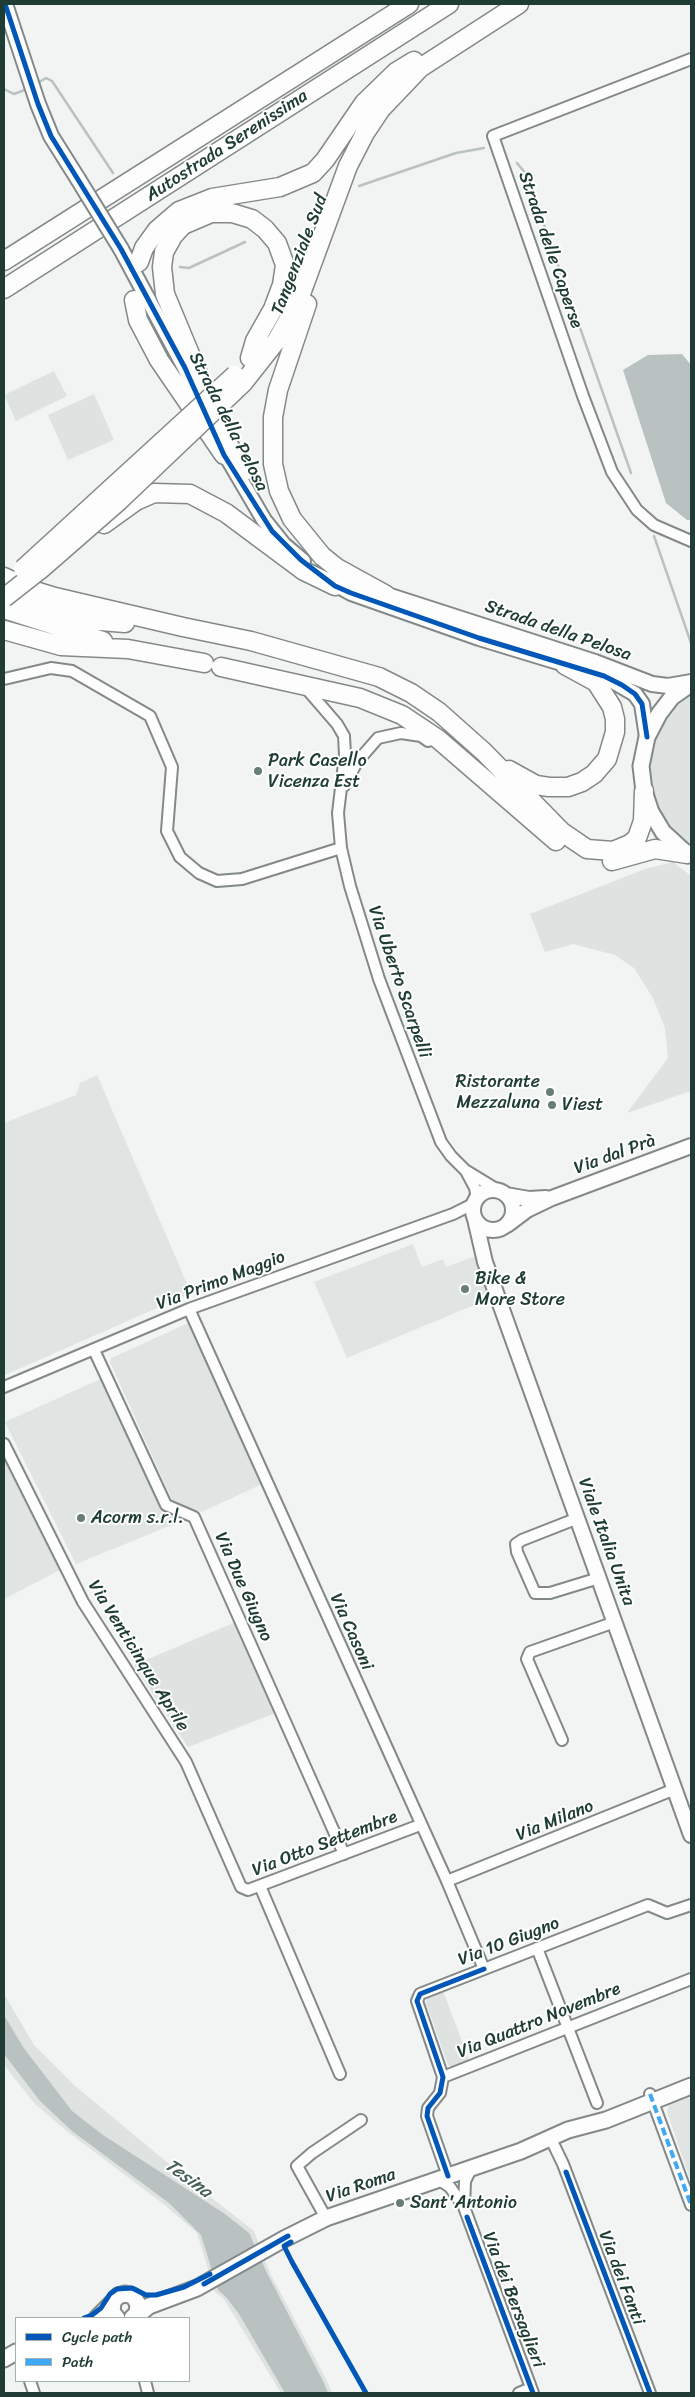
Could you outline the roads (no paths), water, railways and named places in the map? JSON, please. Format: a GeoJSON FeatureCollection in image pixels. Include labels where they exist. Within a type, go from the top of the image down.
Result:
{"type":"FeatureCollection","features":[{"type":"Feature","properties":{"kind":"highway","name":"Autostrada Serenissima"},"geometry":{"type":"LineString","coordinates":[[4,260],[409,4]]}},
{"type":"Feature","properties":{"kind":"highway","name":"Autostrada Serenissima"},"geometry":{"type":"LineString","coordinates":[[4,289],[449,4]]}},
{"type":"Feature","properties":{"kind":"highway","name":"Tangenziale Sud"},"geometry":{"type":"LineString","coordinates":[[4,584],[239,379],[250,358],[275,321],[293,285],[327,186],[341,152],[371,105],[414,61],[498,4]]}},
{"type":"Feature","properties":{"kind":"highway","name":"Tangenziale Sud"},"geometry":{"type":"LineString","coordinates":[[4,597],[41,569],[119,500],[278,340],[298,302],[337,191],[365,133],[381,109],[420,68],[519,4]]}},
{"type":"Feature","properties":{"kind":"highway"},"geometry":{"type":"LineString","coordinates":[[139,262],[144,248],[157,230],[178,211],[212,198],[280,187],[313,172],[325,160],[369,97],[396,72],[414,61]]}},
{"type":"Feature","properties":{"kind":"highway"},"geometry":{"type":"LineString","coordinates":[[337,191],[325,252],[278,390],[273,417],[273,464],[279,491],[292,519],[305,537],[322,556],[337,568],[386,595]]}},
{"type":"Feature","properties":{"kind":"highway"},"geometry":{"type":"LineString","coordinates":[[4,295],[144,199]]}},
{"type":"Feature","properties":{"kind":"highway"},"geometry":{"type":"LineString","coordinates":[[212,407],[165,294],[162,267],[164,252],[178,231],[197,218],[211,213],[232,212],[252,219],[278,243],[285,265],[282,285],[273,309],[255,341],[250,358]]}},
{"type":"Feature","properties":{"kind":"highway"},"geometry":{"type":"LineString","coordinates":[[134,300],[138,320],[152,348],[224,455]]}},
{"type":"Feature","properties":{"kind":"highway"},"geometry":{"type":"LineString","coordinates":[[41,569],[67,556],[116,514],[136,501],[154,493],[190,494],[226,513],[304,571],[335,586]]}},
{"type":"Feature","properties":{"kind":"highway"},"geometry":{"type":"LineString","coordinates":[[4,577],[29,589],[55,597],[251,641],[378,677],[411,693],[439,712],[484,752],[562,832],[579,845],[595,851],[613,851],[630,844],[637,838],[643,821],[644,791]]}},
{"type":"Feature","properties":{"kind":"highway"},"geometry":{"type":"LineString","coordinates":[[4,597],[76,619],[182,627]]}},
{"type":"Feature","properties":{"kind":"highway"},"geometry":{"type":"LineString","coordinates":[[4,609],[128,649],[213,665],[366,700],[402,715],[438,739],[554,839],[582,856],[612,861],[655,849],[689,856]]}},
{"type":"Feature","properties":{"kind":"highway"},"geometry":{"type":"LineString","coordinates":[[4,630],[61,646],[128,649]]}},
{"type":"Feature","properties":{"kind":"highway"},"geometry":{"type":"LineString","coordinates":[[484,752],[521,777],[543,786],[568,786],[582,782],[594,774],[607,759],[611,748],[615,719],[612,707],[596,682],[565,665]]}},
{"type":"Feature","properties":{"kind":"main road"},"geometry":{"type":"LineString","coordinates":[[689,856],[663,832],[651,812],[644,791],[641,766],[647,737],[665,705],[691,683]]}},
{"type":"Feature","properties":{"kind":"main road","name":"Via Roma"},"geometry":{"type":"LineString","coordinates":[[134,2317],[156,2303],[184,2294],[326,2218],[528,2148],[550,2137],[606,2120],[691,2078]]}},
{"type":"Feature","properties":{"kind":"main road","name":"Via Roma"},"geometry":{"type":"LineString","coordinates":[[651,2098],[691,2086]]}},
{"type":"Feature","properties":{"kind":"main road"},"geometry":{"type":"LineString","coordinates":[[98,2317],[121,2294],[156,2303]]}},
{"type":"Feature","properties":{"kind":"main road","name":"Via Roma"},"geometry":{"type":"LineString","coordinates":[[132,2296],[138,2304],[134,2317]]}},
{"type":"Feature","properties":{"kind":"main road"},"geometry":{"type":"LineString","coordinates":[[113,2302],[112,2312],[117,2317]]}},
{"type":"Feature","properties":{"kind":"main road"},"geometry":{"type":"LineString","coordinates":[[4,2359],[15,2351]]}},
{"type":"Feature","properties":{"kind":"street","name":"Strada della Pelosa"},"geometry":{"type":"LineString","coordinates":[[5,4],[38,104],[51,136],[121,249],[184,368],[224,455],[272,531],[301,560],[335,586],[479,638],[604,676],[635,694],[642,704],[647,737]]}},
{"type":"Feature","properties":{"kind":"street","name":"Strada delle Caperse"},"geometry":{"type":"LineString","coordinates":[[691,60],[493,136],[583,396],[612,472],[625,494],[654,525],[691,541]]}},
{"type":"Feature","properties":{"kind":"street","name":"Strada della Pelosa"},"geometry":{"type":"LineString","coordinates":[[184,368],[212,407],[266,510],[290,541],[323,567],[347,580],[386,595],[595,662],[652,684],[668,686],[691,683]]}},
{"type":"Feature","properties":{"kind":"street"},"geometry":{"type":"LineString","coordinates":[[4,679],[51,668],[72,671],[150,716],[172,767],[167,831],[180,857],[199,872],[216,881],[242,879],[341,848]]}},
{"type":"Feature","properties":{"kind":"street","name":"Via Uberto Scarpelli"},"geometry":{"type":"LineString","coordinates":[[303,685],[333,718],[344,736],[345,755],[338,813],[341,848],[362,929],[441,1142],[451,1156],[465,1170],[503,1194]]}},
{"type":"Feature","properties":{"kind":"street","name":"Via Uberto Scarpelli"},"geometry":{"type":"LineString","coordinates":[[341,792],[357,762],[372,744],[378,738],[401,732],[421,736],[499,792]]}},
{"type":"Feature","properties":{"kind":"street","name":"Via dal Prà"},"geometry":{"type":"LineString","coordinates":[[504,1227],[527,1210],[552,1198],[691,1146]]}},
{"type":"Feature","properties":{"kind":"street","name":"Via Uberto Scarpelli"},"geometry":{"type":"LineString","coordinates":[[465,1170],[470,1178],[475,1209]]}},
{"type":"Feature","properties":{"kind":"street"},"geometry":{"type":"LineString","coordinates":[[485,1262],[487,1254],[513,1213],[510,1200],[503,1194],[489,1191],[475,1209],[479,1224],[489,1230],[504,1227]]}},
{"type":"Feature","properties":{"kind":"street","name":"Via dal Prà"},"geometry":{"type":"LineString","coordinates":[[503,1194],[529,1199],[552,1198]]}},
{"type":"Feature","properties":{"kind":"street","name":"Via Primo Maggio"},"geometry":{"type":"LineString","coordinates":[[4,1388],[189,1309],[453,1214],[475,1209]]}},
{"type":"Feature","properties":{"kind":"street","name":"Viale Italia Unita"},"geometry":{"type":"LineString","coordinates":[[475,1209],[485,1262],[691,1835]]}},
{"type":"Feature","properties":{"kind":"street","name":"Via Casoni"},"geometry":{"type":"LineString","coordinates":[[189,1309],[420,1825],[447,1881],[484,1969]]}},
{"type":"Feature","properties":{"kind":"street","name":"Via Due Giugno"},"geometry":{"type":"LineString","coordinates":[[94,1350],[166,1505],[194,1517],[344,1854]]}},
{"type":"Feature","properties":{"kind":"street","name":"Via Venticinque Aprile"},"geometry":{"type":"LineString","coordinates":[[4,1444],[83,1602],[186,1762],[241,1887]]}},
{"type":"Feature","properties":{"kind":"street"},"geometry":{"type":"LineString","coordinates":[[578,1518],[522,1540],[516,1544],[517,1552],[535,1593],[550,1593],[599,1578]]}},
{"type":"Feature","properties":{"kind":"street"},"geometry":{"type":"LineString","coordinates":[[562,1740],[527,1659],[530,1652],[615,1622]]}},
{"type":"Feature","properties":{"kind":"street","name":"Via Milano"},"geometry":{"type":"LineString","coordinates":[[447,1881],[675,1790]]}},
{"type":"Feature","properties":{"kind":"street","name":"Via Otto Settembre"},"geometry":{"type":"LineString","coordinates":[[241,1887],[248,1890],[260,1886],[420,1825]]}},
{"type":"Feature","properties":{"kind":"street"},"geometry":{"type":"LineString","coordinates":[[260,1886],[340,2074]]}},
{"type":"Feature","properties":{"kind":"street","name":"Via 10 Giugno"},"geometry":{"type":"LineString","coordinates":[[443,2077],[417,2001],[420,1994],[648,1905],[667,1913],[691,1905]]}},
{"type":"Feature","properties":{"kind":"street"},"geometry":{"type":"LineString","coordinates":[[537,1948],[597,2103]]}},
{"type":"Feature","properties":{"kind":"street","name":"Via Quattro Novembre"},"geometry":{"type":"LineString","coordinates":[[443,2178],[427,2116],[428,2108],[440,2093],[443,2077],[691,1979]]}},
{"type":"Feature","properties":{"kind":"street"},"geometry":{"type":"LineString","coordinates":[[651,2098],[691,2205]]}},
{"type":"Feature","properties":{"kind":"street"},"geometry":{"type":"LineString","coordinates":[[326,2218],[297,2166],[312,2153],[361,2120]]}},
{"type":"Feature","properties":{"kind":"street","name":"Via dei Fanti"},"geometry":{"type":"LineString","coordinates":[[550,2137],[564,2164],[650,2393]]}},
{"type":"Feature","properties":{"kind":"street","name":"Via dei Bersaglieri"},"geometry":{"type":"LineString","coordinates":[[466,2212],[465,2180],[472,2168]]}},
{"type":"Feature","properties":{"kind":"street","name":"Via dei Bersaglieri"},"geometry":{"type":"LineString","coordinates":[[443,2178],[453,2190],[466,2212],[532,2391]]}},
{"type":"Feature","properties":{"kind":"street"},"geometry":{"type":"LineString","coordinates":[[519,2393],[532,2391]]}},
{"type":"Feature","properties":{"kind":"waterway"},"geometry":{"type":"LineString","coordinates":[[36,84],[46,78],[52,81],[113,173]]}},
{"type":"Feature","properties":{"kind":"waterway"},"geometry":{"type":"LineString","coordinates":[[4,89],[14,94],[27,89]]}},
{"type":"Feature","properties":{"kind":"waterway"},"geometry":{"type":"LineString","coordinates":[[359,186],[456,153],[484,148]]}},
{"type":"Feature","properties":{"kind":"waterway"},"geometry":{"type":"LineString","coordinates":[[517,163],[526,174],[631,473]]}},
{"type":"Feature","properties":{"kind":"waterway"},"geometry":{"type":"LineString","coordinates":[[180,267],[189,268],[245,242]]}},
{"type":"Feature","properties":{"kind":"waterway"},"geometry":{"type":"LineString","coordinates":[[654,536],[691,643]]}},
{"type":"Feature","properties":{"kind":"place","name":"Park Casello Vicenza Est"},"geometry":{"type":"Point","coordinates":[258,771]}},
{"type":"Feature","properties":{"kind":"place","name":"Ristorante Mezzaluna"},"geometry":{"type":"Point","coordinates":[550,1092]}},
{"type":"Feature","properties":{"kind":"place","name":"Viest"},"geometry":{"type":"Point","coordinates":[552,1105]}},
{"type":"Feature","properties":{"kind":"place","name":"Bike & More Store"},"geometry":{"type":"Point","coordinates":[465,1289]}},
{"type":"Feature","properties":{"kind":"place","name":"Acorm s.r.l."},"geometry":{"type":"Point","coordinates":[81,1518]}},
{"type":"Feature","properties":{"kind":"place","name":"Sant'Antonio"},"geometry":{"type":"Point","coordinates":[400,2203]}},
{"type":"Feature","properties":{"kind":"water label","name":"Tesina"},"geometry":{"type":"Point","coordinates":[188,2179]}}]}
